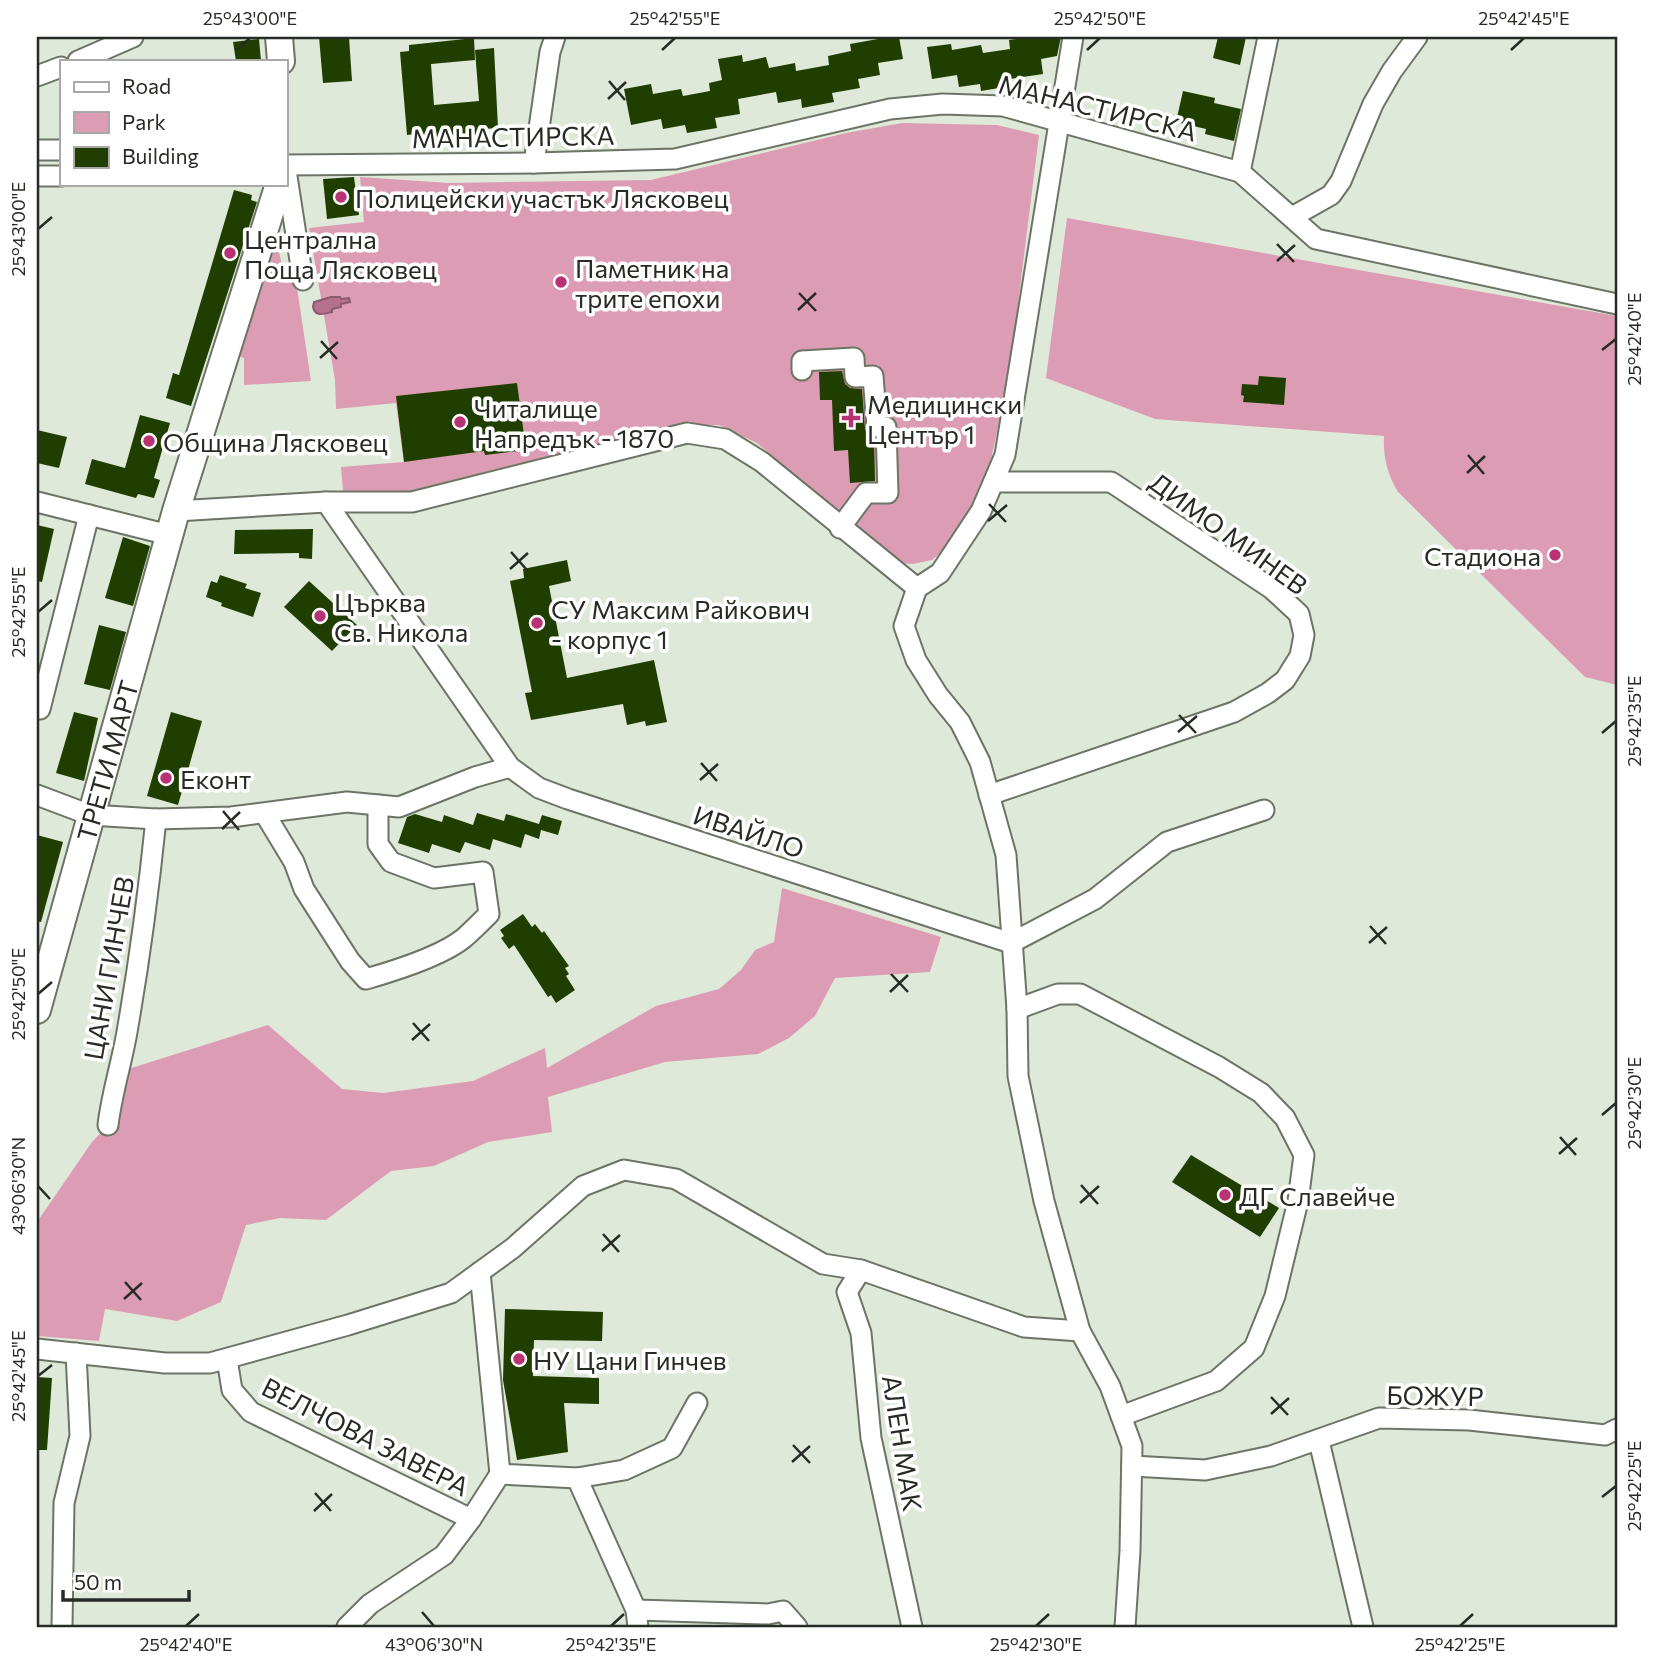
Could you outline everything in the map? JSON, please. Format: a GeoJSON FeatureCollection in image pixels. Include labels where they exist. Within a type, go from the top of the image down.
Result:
{"type":"FeatureCollection","features":[{"type":"Feature","properties":{"kind":"street"},"geometry":{"type":"LineString","coordinates":[[80,60],[134,37]]}},
{"type":"Feature","properties":{"kind":"street"},"geometry":{"type":"LineString","coordinates":[[279,37],[281,60]]}},
{"type":"Feature","properties":{"kind":"street"},"geometry":{"type":"LineString","coordinates":[[534,163],[550,52],[555,37]]}},
{"type":"Feature","properties":{"kind":"street"},"geometry":{"type":"LineString","coordinates":[[1073,37],[1006,456],[981,511],[940,573],[917,588],[904,626],[916,660],[938,695],[960,722],[980,762],[1006,855],[1010,943],[1017,1009],[1018,1076],[1044,1201],[1080,1331],[1110,1386],[1132,1446],[1125,1627]]}},
{"type":"Feature","properties":{"kind":"street"},"geometry":{"type":"LineString","coordinates":[[1240,172],[1268,37]]}},
{"type":"Feature","properties":{"kind":"street"},"geometry":{"type":"LineString","coordinates":[[1292,217],[1331,195],[1341,181],[1373,104],[1392,71],[1417,37]]}},
{"type":"Feature","properties":{"kind":"street"},"geometry":{"type":"LineString","coordinates":[[37,76],[60,67]]}},
{"type":"Feature","properties":{"kind":"street","name":"МАНАСТИРСКА"},"geometry":{"type":"LineString","coordinates":[[287,166],[675,159],[890,109],[943,104],[1003,106],[1240,172],[1316,239],[1617,304]]}},
{"type":"Feature","properties":{"kind":"street"},"geometry":{"type":"LineString","coordinates":[[37,150],[60,150]]}},
{"type":"Feature","properties":{"kind":"street"},"geometry":{"type":"LineString","coordinates":[[37,177],[60,176]]}},
{"type":"Feature","properties":{"kind":"street"},"geometry":{"type":"LineString","coordinates":[[287,179],[303,280]]}},
{"type":"Feature","properties":{"kind":"street","name":"ТРЕТИ МАРТ"},"geometry":{"type":"LineString","coordinates":[[37,1010],[173,523],[278,186]]}},
{"type":"Feature","properties":{"kind":"street"},"geometry":{"type":"LineString","coordinates":[[802,370],[802,361],[854,358],[855,377],[873,376],[877,427],[886,427],[888,493],[866,493],[840,527]]}},
{"type":"Feature","properties":{"kind":"street"},"geometry":{"type":"LineString","coordinates":[[37,502],[89,515],[173,523],[326,502],[412,502],[687,433],[725,439],[762,463],[917,588]]}},
{"type":"Feature","properties":{"kind":"street","name":"ДИМО МИНЕВ"},"geometry":{"type":"LineString","coordinates":[[989,795],[1234,712],[1268,693],[1284,680],[1300,656],[1304,635],[1299,614],[1272,589],[1111,482],[994,482]]}},
{"type":"Feature","properties":{"kind":"street","name":"ИВАЙЛО"},"geometry":{"type":"LineString","coordinates":[[326,502],[510,767],[539,788],[1010,943]]}},
{"type":"Feature","properties":{"kind":"street"},"geometry":{"type":"LineString","coordinates":[[40,709],[89,515]]}},
{"type":"Feature","properties":{"kind":"street"},"geometry":{"type":"LineString","coordinates":[[37,795],[90,815],[156,819],[231,817],[347,802],[399,807],[475,777],[510,767]]}},
{"type":"Feature","properties":{"kind":"street"},"geometry":{"type":"LineString","coordinates":[[265,814],[294,862],[304,889],[350,961],[366,979],[420,960],[463,939],[489,914],[483,872],[434,878],[391,862],[378,844],[378,805]]}},
{"type":"Feature","properties":{"kind":"street"},"geometry":{"type":"LineString","coordinates":[[1010,943],[1095,899],[1167,842],[1264,810]]}},
{"type":"Feature","properties":{"kind":"street","name":"ЦАНИ ГИНЧЕВ"},"geometry":{"type":"LineString","coordinates":[[108,1125],[112,1093],[128,1030],[156,819]]}},
{"type":"Feature","properties":{"kind":"street"},"geometry":{"type":"LineString","coordinates":[[1017,1009],[1058,994],[1080,994],[1219,1067],[1261,1093],[1285,1118],[1304,1155],[1298,1201],[1276,1296],[1254,1348],[1216,1381],[1121,1416]]}},
{"type":"Feature","properties":{"kind":"street"},"geometry":{"type":"LineString","coordinates":[[37,1349],[165,1363],[210,1363],[278,1346],[451,1293],[513,1248],[583,1186],[624,1170],[676,1179],[823,1264],[861,1270],[1024,1327],[1080,1331]]}},
{"type":"Feature","properties":{"kind":"street","name":"АЛЕН МАК"},"geometry":{"type":"LineString","coordinates":[[861,1270],[847,1292],[860,1333],[871,1437],[912,1627]]}},
{"type":"Feature","properties":{"kind":"street"},"geometry":{"type":"LineString","coordinates":[[471,1519],[500,1474],[480,1272]]}},
{"type":"Feature","properties":{"kind":"street"},"geometry":{"type":"LineString","coordinates":[[62,1627],[64,1503],[80,1436],[76,1353]]}},
{"type":"Feature","properties":{"kind":"street","name":"ВЕЛЧОВА ЗАВЕРА"},"geometry":{"type":"LineString","coordinates":[[227,1359],[232,1390],[250,1412],[471,1519],[444,1555],[370,1604],[347,1627]]}},
{"type":"Feature","properties":{"kind":"street"},"geometry":{"type":"LineString","coordinates":[[500,1474],[577,1478],[624,1470],[672,1448],[697,1403]]}},
{"type":"Feature","properties":{"kind":"street","name":"БОЖУР"},"geometry":{"type":"LineString","coordinates":[[1132,1466],[1205,1470],[1271,1457],[1379,1418],[1469,1420],[1605,1435],[1617,1429]]}},
{"type":"Feature","properties":{"kind":"street"},"geometry":{"type":"LineString","coordinates":[[1319,1441],[1363,1627]]}},
{"type":"Feature","properties":{"kind":"street"},"geometry":{"type":"LineString","coordinates":[[577,1478],[637,1619],[768,1614],[783,1611],[797,1627]]}},
{"type":"Feature","properties":{"kind":"green space"},"geometry":{"type":"Polygon","coordinates":[[[902,123],[997,125],[1039,135],[1009,376],[991,459],[968,513],[946,548],[932,560],[913,564],[898,563],[757,443],[719,425],[689,425],[412,502],[344,502],[341,467],[404,462],[396,403],[336,409],[335,380],[309,228],[364,222],[360,177],[449,183],[651,180],[846,133],[902,123]]]}},
{"type":"Feature","properties":{"kind":"green space"},"geometry":{"type":"Polygon","coordinates":[[[1067,218],[1617,316],[1617,685],[1585,677],[1398,492],[1386,465],[1384,436],[1155,419],[1046,378],[1067,218]]]}},
{"type":"Feature","properties":{"kind":"green space"},"geometry":{"type":"Polygon","coordinates":[[[265,243],[277,243],[286,283],[296,281],[311,381],[244,385],[244,358],[234,354],[265,243]]]}},
{"type":"Feature","properties":{"kind":"green space"},"geometry":{"type":"Polygon","coordinates":[[[782,888],[941,937],[930,972],[835,978],[815,1016],[789,1038],[758,1054],[665,1062],[548,1097],[552,1132],[488,1142],[434,1166],[391,1171],[326,1220],[280,1218],[246,1225],[221,1302],[177,1321],[105,1309],[99,1341],[37,1336],[37,1222],[92,1142],[110,1123],[125,1070],[268,1025],[342,1089],[383,1093],[473,1081],[545,1048],[547,1068],[656,1006],[719,989],[741,970],[755,950],[774,942],[782,888]]]}},
{"type":"Feature","properties":{"kind":"shaded area"},"geometry":{"type":"Polygon","coordinates":[[[331,297],[349,298],[350,302],[332,309],[332,312],[316,312],[314,302],[331,297]]]}},
{"type":"Feature","properties":{"kind":"building"},"geometry":{"type":"Polygon","coordinates":[[[319,37],[349,37],[352,81],[323,83],[319,37]]]}},
{"type":"Feature","properties":{"kind":"building"},"geometry":{"type":"Polygon","coordinates":[[[877,37],[899,37],[903,59],[878,63],[880,75],[858,79],[860,88],[832,93],[834,102],[802,108],[801,99],[778,103],[776,92],[738,99],[740,114],[715,118],[717,128],[687,133],[685,125],[663,129],[661,119],[631,125],[624,89],[651,84],[653,94],[681,89],[683,96],[710,91],[709,83],[722,80],[718,59],[742,55],[743,62],[766,57],[769,68],[795,63],[796,71],[829,65],[828,56],[851,51],[850,44],[878,39],[877,37]]]}},
{"type":"Feature","properties":{"kind":"building"},"geometry":{"type":"Polygon","coordinates":[[[1061,37],[1057,56],[1041,59],[1043,74],[1010,79],[1011,86],[981,91],[980,84],[959,87],[957,75],[932,79],[927,47],[951,44],[952,50],[981,45],[983,53],[1010,49],[1009,40],[1061,37]]]}},
{"type":"Feature","properties":{"kind":"building"},"geometry":{"type":"Polygon","coordinates":[[[1218,37],[1246,37],[1240,65],[1213,58],[1218,37]]]}},
{"type":"Feature","properties":{"kind":"building"},"geometry":{"type":"Polygon","coordinates":[[[474,38],[475,60],[431,64],[434,105],[479,101],[475,50],[494,48],[498,128],[482,129],[483,135],[417,140],[416,134],[407,135],[400,52],[409,51],[409,45],[474,38]]]}},
{"type":"Feature","properties":{"kind":"building"},"geometry":{"type":"Polygon","coordinates":[[[259,39],[261,60],[236,60],[233,42],[259,39]]]}},
{"type":"Feature","properties":{"kind":"building"},"geometry":{"type":"Polygon","coordinates":[[[1183,91],[1215,98],[1214,103],[1241,109],[1234,141],[1205,134],[1206,129],[1176,122],[1183,91]]]}},
{"type":"Feature","properties":{"kind":"building","name":"Полицейски участък Лясковец"},"geometry":{"type":"Polygon","coordinates":[[[354,177],[359,215],[327,219],[323,179],[354,177]]]}},
{"type":"Feature","properties":{"kind":"building"},"geometry":{"type":"Polygon","coordinates":[[[234,190],[252,195],[251,200],[257,202],[191,406],[166,398],[173,373],[179,375],[234,190]]]}},
{"type":"Feature","properties":{"kind":"building","name":"Медицински Център 1"},"geometry":{"type":"Polygon","coordinates":[[[842,371],[845,384],[850,388],[862,389],[865,429],[874,439],[875,481],[850,483],[848,450],[834,451],[832,400],[820,400],[819,372],[842,371]]]}},
{"type":"Feature","properties":{"kind":"building"},"geometry":{"type":"Polygon","coordinates":[[[1259,376],[1286,378],[1284,405],[1243,402],[1242,384],[1258,385],[1259,376]]]}},
{"type":"Feature","properties":{"kind":"building","name":"Читалище Напредък - 1870"},"geometry":{"type":"Polygon","coordinates":[[[517,383],[526,450],[485,455],[484,451],[404,462],[396,396],[517,383]]]}},
{"type":"Feature","properties":{"kind":"building","name":"Община Лясковец"},"geometry":{"type":"Polygon","coordinates":[[[140,415],[170,423],[154,478],[160,480],[154,498],[138,494],[136,498],[85,484],[92,459],[125,468],[140,415]]]}},
{"type":"Feature","properties":{"kind":"building"},"geometry":{"type":"Polygon","coordinates":[[[37,430],[67,437],[59,468],[37,463],[37,430]]]}},
{"type":"Feature","properties":{"kind":"building"},"geometry":{"type":"Polygon","coordinates":[[[37,525],[54,529],[42,582],[37,581],[37,525]]]}},
{"type":"Feature","properties":{"kind":"building"},"geometry":{"type":"Polygon","coordinates":[[[313,529],[312,559],[299,558],[299,553],[234,554],[235,530],[313,529]]]}},
{"type":"Feature","properties":{"kind":"building"},"geometry":{"type":"Polygon","coordinates":[[[123,537],[150,546],[133,606],[105,598],[123,537]]]}},
{"type":"Feature","properties":{"kind":"building","name":"СУ Максим Райкович - корпус 1"},"geometry":{"type":"Polygon","coordinates":[[[567,560],[571,581],[549,586],[567,678],[654,660],[667,722],[646,726],[645,721],[627,725],[623,704],[531,720],[525,693],[532,692],[510,581],[524,578],[523,569],[567,560]]]}},
{"type":"Feature","properties":{"kind":"building"},"geometry":{"type":"Polygon","coordinates":[[[220,575],[247,584],[245,588],[261,593],[253,617],[221,606],[222,603],[206,597],[211,581],[217,583],[220,575]]]}},
{"type":"Feature","properties":{"kind":"building","name":"Църква Св. Никола"},"geometry":{"type":"Polygon","coordinates":[[[309,581],[357,625],[332,651],[284,607],[309,581]]]}},
{"type":"Feature","properties":{"kind":"building"},"geometry":{"type":"Polygon","coordinates":[[[99,625],[126,632],[110,690],[84,684],[99,625]]]}},
{"type":"Feature","properties":{"kind":"building"},"geometry":{"type":"Polygon","coordinates":[[[74,712],[98,718],[84,781],[56,773],[74,712]]]}},
{"type":"Feature","properties":{"kind":"building"},"geometry":{"type":"Polygon","coordinates":[[[171,712],[202,721],[178,805],[147,796],[171,712]]]}},
{"type":"Feature","properties":{"kind":"building"},"geometry":{"type":"Polygon","coordinates":[[[477,813],[504,821],[506,814],[539,824],[542,815],[562,821],[558,835],[541,830],[539,839],[525,834],[521,848],[493,839],[490,850],[465,842],[460,853],[432,844],[429,853],[398,843],[407,817],[415,814],[442,822],[444,815],[473,825],[477,813]]]}},
{"type":"Feature","properties":{"kind":"building"},"geometry":{"type":"Polygon","coordinates":[[[37,835],[63,842],[41,922],[37,921],[37,835]]]}},
{"type":"Feature","properties":{"kind":"building"},"geometry":{"type":"Polygon","coordinates":[[[523,914],[532,927],[535,924],[542,933],[544,931],[569,966],[565,968],[569,974],[566,976],[575,990],[556,1003],[551,995],[548,997],[514,945],[509,949],[501,938],[504,936],[500,930],[523,914]]]}},
{"type":"Feature","properties":{"kind":"building","name":"ДГ Славейче"},"geometry":{"type":"Polygon","coordinates":[[[1191,1155],[1279,1208],[1260,1237],[1172,1182],[1191,1155]]]}},
{"type":"Feature","properties":{"kind":"building","name":"НУ Цани Гинчев"},"geometry":{"type":"Polygon","coordinates":[[[505,1309],[603,1312],[602,1341],[534,1340],[533,1376],[599,1378],[599,1404],[564,1403],[568,1452],[517,1460],[503,1380],[505,1309]]]}},
{"type":"Feature","properties":{"kind":"building"},"geometry":{"type":"Polygon","coordinates":[[[37,1377],[52,1378],[47,1450],[37,1450],[37,1377]]]}},
{"type":"Feature","properties":{"kind":"place","name":"Полицейски участък Лясковец"},"geometry":{"type":"Point","coordinates":[341,197]}},
{"type":"Feature","properties":{"kind":"place","name":"Централна Поща Лясковец"},"geometry":{"type":"Point","coordinates":[230,253]}},
{"type":"Feature","properties":{"kind":"place","name":"Паметник на трите епохи"},"geometry":{"type":"Point","coordinates":[561,282]}},
{"type":"Feature","properties":{"kind":"place","name":"Медицински Център 1"},"geometry":{"type":"Point","coordinates":[851,418]}},
{"type":"Feature","properties":{"kind":"place","name":"Читалище Напредък - 1870"},"geometry":{"type":"Point","coordinates":[460,422]}},
{"type":"Feature","properties":{"kind":"place","name":"Община Лясковец"},"geometry":{"type":"Point","coordinates":[149,441]}},
{"type":"Feature","properties":{"kind":"place","name":"Стадиона"},"geometry":{"type":"Point","coordinates":[1555,555]}},
{"type":"Feature","properties":{"kind":"place","name":"Църква Св. Никола"},"geometry":{"type":"Point","coordinates":[320,616]}},
{"type":"Feature","properties":{"kind":"place","name":"СУ Максим Райкович - корпус 1"},"geometry":{"type":"Point","coordinates":[537,623]}},
{"type":"Feature","properties":{"kind":"place","name":"Еконт"},"geometry":{"type":"Point","coordinates":[166,778]}},
{"type":"Feature","properties":{"kind":"place","name":"ДГ Славейче"},"geometry":{"type":"Point","coordinates":[1225,1195]}},
{"type":"Feature","properties":{"kind":"place","name":"НУ Цани Гинчев"},"geometry":{"type":"Point","coordinates":[519,1359]}}]}
